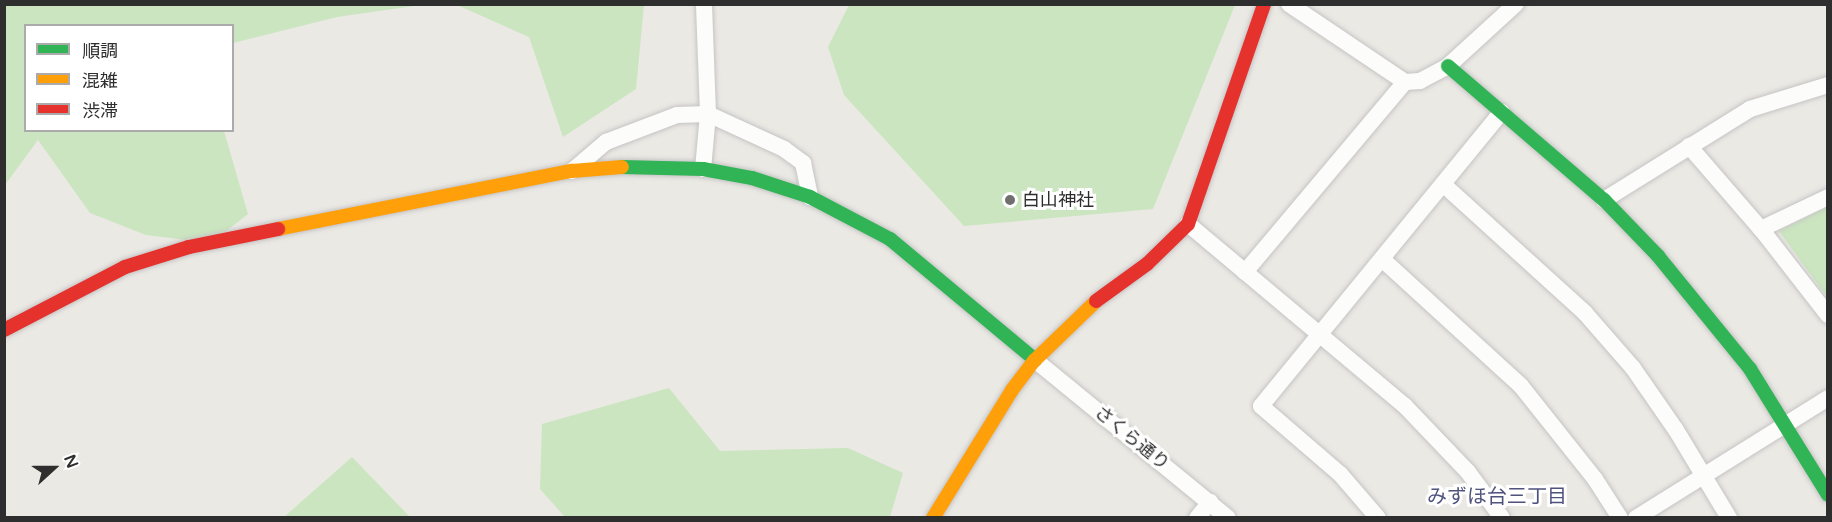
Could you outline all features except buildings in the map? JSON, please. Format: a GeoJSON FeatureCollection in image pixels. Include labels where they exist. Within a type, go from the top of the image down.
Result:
{"type":"FeatureCollection","features":[{"type":"Feature","properties":{"kind":"street"},"geometry":{"type":"LineString","coordinates":[[703,169],[708,114],[704,4]]}},
{"type":"Feature","properties":{"kind":"street"},"geometry":{"type":"LineString","coordinates":[[933,518],[1012,390],[1035,360],[1112,286],[1147,264],[1188,224],[1264,4]]}},
{"type":"Feature","properties":{"kind":"street"},"geometry":{"type":"LineString","coordinates":[[1289,4],[1405,82],[1420,81],[1448,66],[1516,4]]}},
{"type":"Feature","properties":{"kind":"street"},"geometry":{"type":"LineString","coordinates":[[1448,66],[1604,200],[1708,315],[1786,424],[1827,495]]}},
{"type":"Feature","properties":{"kind":"street"},"geometry":{"type":"LineString","coordinates":[[1245,272],[1405,82]]}},
{"type":"Feature","properties":{"kind":"street"},"geometry":{"type":"LineString","coordinates":[[1604,200],[1750,109],[1827,85]]}},
{"type":"Feature","properties":{"kind":"street"},"geometry":{"type":"LineString","coordinates":[[1378,518],[1340,474],[1261,406],[1444,185],[1502,111]]}},
{"type":"Feature","properties":{"kind":"street"},"geometry":{"type":"LineString","coordinates":[[572,171],[606,141],[677,115],[708,114],[784,149],[802,163],[810,196]]}},
{"type":"Feature","properties":{"kind":"street"},"geometry":{"type":"LineString","coordinates":[[1689,146],[1761,229],[1827,315]]}},
{"type":"Feature","properties":{"kind":"street"},"geometry":{"type":"LineString","coordinates":[[4,330],[125,267],[189,247],[572,171],[617,167],[703,169],[752,178],[810,196],[890,239],[1035,360]]}},
{"type":"Feature","properties":{"kind":"street"},"geometry":{"type":"LineString","coordinates":[[1444,185],[1585,313],[1633,369],[1706,474],[1730,518]]}},
{"type":"Feature","properties":{"kind":"street"},"geometry":{"type":"LineString","coordinates":[[1761,229],[1827,197]]}},
{"type":"Feature","properties":{"kind":"street"},"geometry":{"type":"LineString","coordinates":[[1188,224],[1404,405],[1468,472],[1502,518]]}},
{"type":"Feature","properties":{"kind":"street"},"geometry":{"type":"LineString","coordinates":[[1382,259],[1479,344],[1521,386],[1595,479],[1620,518]]}},
{"type":"Feature","properties":{"kind":"street","name":"さくら通り"},"geometry":{"type":"LineString","coordinates":[[1035,360],[1228,518]]}},
{"type":"Feature","properties":{"kind":"street"},"geometry":{"type":"LineString","coordinates":[[1636,518],[1827,398]]}},
{"type":"Feature","properties":{"kind":"street"},"geometry":{"type":"LineString","coordinates":[[1197,518],[1210,502]]}},
{"type":"Feature","properties":{"kind":"green space"},"geometry":{"type":"Polygon","coordinates":[[[849,4],[1235,5],[1153,209],[964,226],[844,95],[828,47],[849,4]]]}},
{"type":"Feature","properties":{"kind":"green space"},"geometry":{"type":"Polygon","coordinates":[[[5,5],[421,5],[337,17],[234,43],[234,24],[24,24],[24,132],[224,132],[248,214],[211,243],[146,235],[90,213],[38,140],[5,185],[5,5]]]}},
{"type":"Feature","properties":{"kind":"green space"},"geometry":{"type":"Polygon","coordinates":[[[457,5],[644,5],[636,89],[563,137],[529,37],[457,5]]]}},
{"type":"Feature","properties":{"kind":"green space"},"geometry":{"type":"Polygon","coordinates":[[[1827,207],[1827,297],[1779,231],[1827,207]]]}},
{"type":"Feature","properties":{"kind":"green space"},"geometry":{"type":"Polygon","coordinates":[[[669,388],[720,451],[848,448],[903,473],[890,517],[565,517],[540,489],[542,424],[669,388]]]}},
{"type":"Feature","properties":{"kind":"green space"},"geometry":{"type":"Polygon","coordinates":[[[352,457],[410,517],[284,517],[352,457]]]}},
{"type":"Feature","properties":{"kind":"traffic: fast"},"geometry":{"type":"LineString","coordinates":[[1448,66],[1604,200],[1658,256],[1750,369],[1828,495]]}},
{"type":"Feature","properties":{"kind":"traffic: fast"},"geometry":{"type":"LineString","coordinates":[[622,167],[703,169],[752,178],[810,197],[890,239],[1035,360]]}},
{"type":"Feature","properties":{"kind":"traffic: slow"},"geometry":{"type":"LineString","coordinates":[[278,229],[572,171],[622,167]]}},
{"type":"Feature","properties":{"kind":"traffic: slow"},"geometry":{"type":"LineString","coordinates":[[933,518],[1012,390],[1035,360],[1096,301]]}},
{"type":"Feature","properties":{"kind":"traffic: jam"},"geometry":{"type":"LineString","coordinates":[[1096,301],[1147,264],[1188,224],[1264,4]]}},
{"type":"Feature","properties":{"kind":"traffic: jam"},"geometry":{"type":"LineString","coordinates":[[4,330],[125,267],[189,247],[278,229]]}},
{"type":"Feature","properties":{"kind":"place","name":"白山神社"},"geometry":{"type":"Point","coordinates":[1010,200]}},
{"type":"Feature","properties":{"kind":"district","name":"みずほ台三丁目"},"geometry":{"type":"Point","coordinates":[1497,497]}}]}
